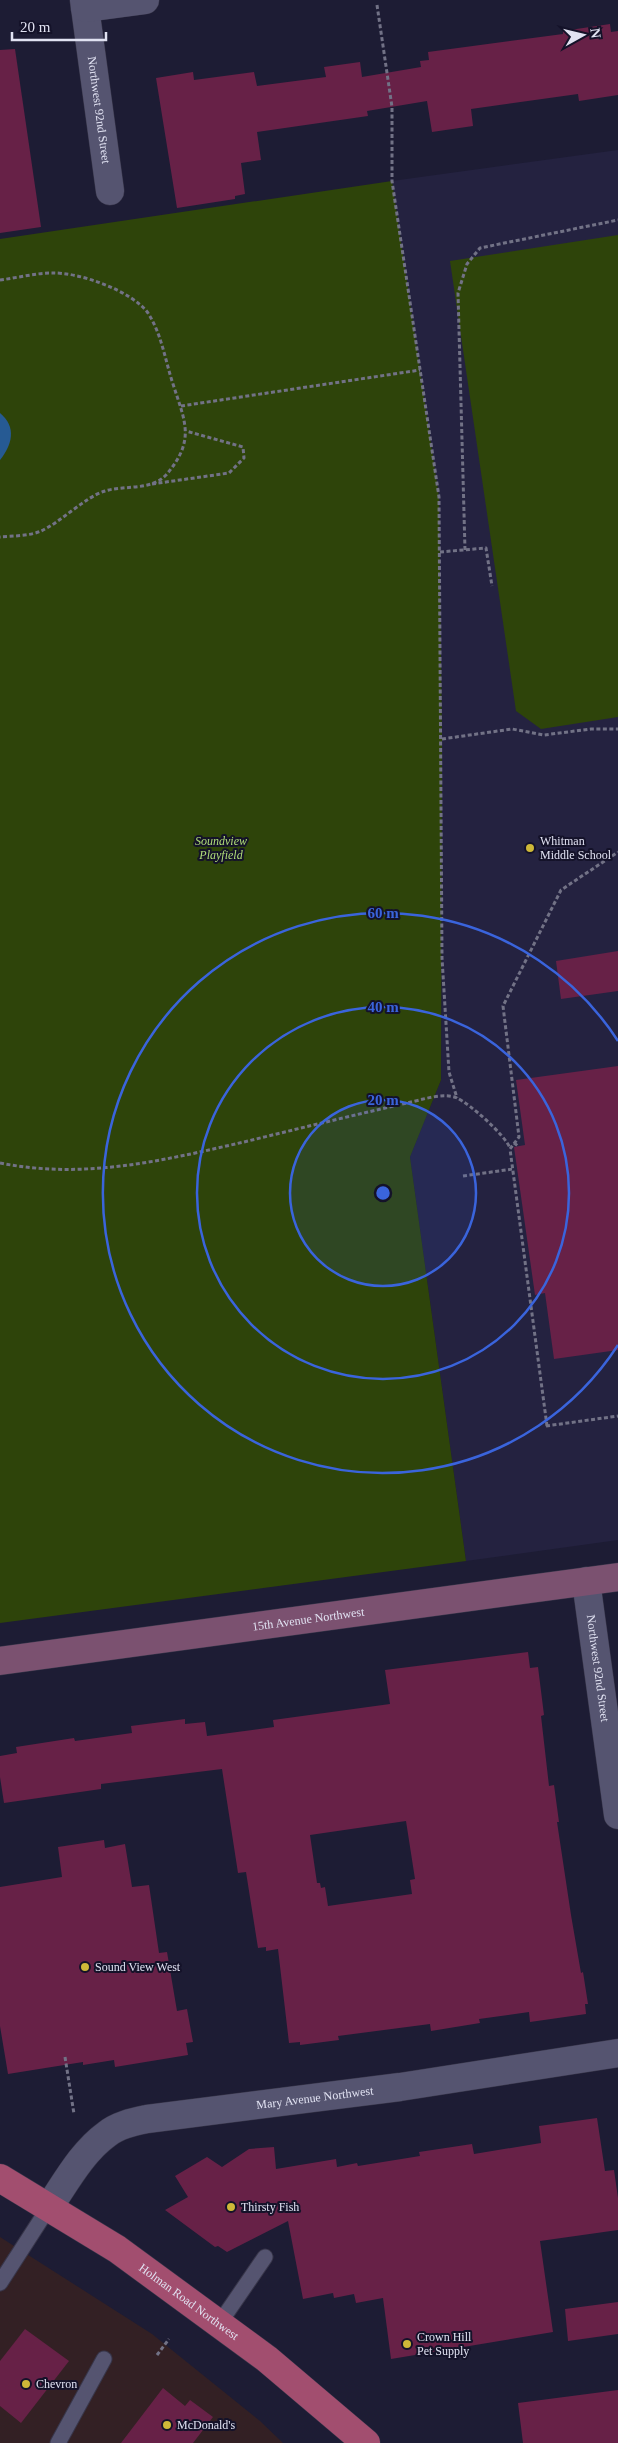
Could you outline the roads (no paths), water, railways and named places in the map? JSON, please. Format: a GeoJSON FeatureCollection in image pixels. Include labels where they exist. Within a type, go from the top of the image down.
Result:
{"type":"FeatureCollection","features":[{"type":"Feature","properties":{"kind":"main road","name":"15th Avenue Northwest"},"geometry":{"type":"LineString","coordinates":[[0,1661],[618,1577]]}},
{"type":"Feature","properties":{"kind":"main road","name":"Holman Road Northwest"},"geometry":{"type":"LineString","coordinates":[[0,2178],[117,2250],[274,2365],[366,2443]]}},
{"type":"Feature","properties":{"kind":"street"},"geometry":{"type":"LineString","coordinates":[[84,4],[145,0]]}},
{"type":"Feature","properties":{"kind":"street","name":"Northwest 92nd Street"},"geometry":{"type":"LineString","coordinates":[[84,4],[110,190]]}},
{"type":"Feature","properties":{"kind":"street","name":"Northwest 92nd Street"},"geometry":{"type":"LineString","coordinates":[[586,1581],[618,1815]]}},
{"type":"Feature","properties":{"kind":"street","name":"Mary Avenue Northwest"},"geometry":{"type":"LineString","coordinates":[[49,2207],[92,2148],[106,2134],[128,2123],[400,2087],[618,2053]]}},
{"type":"Feature","properties":{"kind":"lane"},"geometry":{"type":"LineString","coordinates":[[0,2283],[49,2207]]}},
{"type":"Feature","properties":{"kind":"lane"},"geometry":{"type":"LineString","coordinates":[[219,2324],[265,2257]]}},
{"type":"Feature","properties":{"kind":"lane"},"geometry":{"type":"LineString","coordinates":[[58,2443],[104,2359]]}},
{"type":"Feature","properties":{"kind":"water"},"geometry":{"type":"Polygon","coordinates":[[[0,413],[9,424],[11,436],[10,442],[0,460],[0,413]]]}},
{"type":"Feature","properties":{"kind":"place","name":"Whitman Middle School"},"geometry":{"type":"Point","coordinates":[530,848]}},
{"type":"Feature","properties":{"kind":"place","name":"Sound View West"},"geometry":{"type":"Point","coordinates":[85,1967]}},
{"type":"Feature","properties":{"kind":"place","name":"Thirsty Fish"},"geometry":{"type":"Point","coordinates":[231,2207]}},
{"type":"Feature","properties":{"kind":"place","name":"Crown Hill Pet Supply"},"geometry":{"type":"Point","coordinates":[407,2344]}},
{"type":"Feature","properties":{"kind":"place","name":"Chevron"},"geometry":{"type":"Point","coordinates":[26,2384]}},
{"type":"Feature","properties":{"kind":"place","name":"McDonald's"},"geometry":{"type":"Point","coordinates":[167,2425]}},
{"type":"Feature","properties":{"kind":"park label","name":"Soundview Playfield"},"geometry":{"type":"Point","coordinates":[221,848]}}]}
